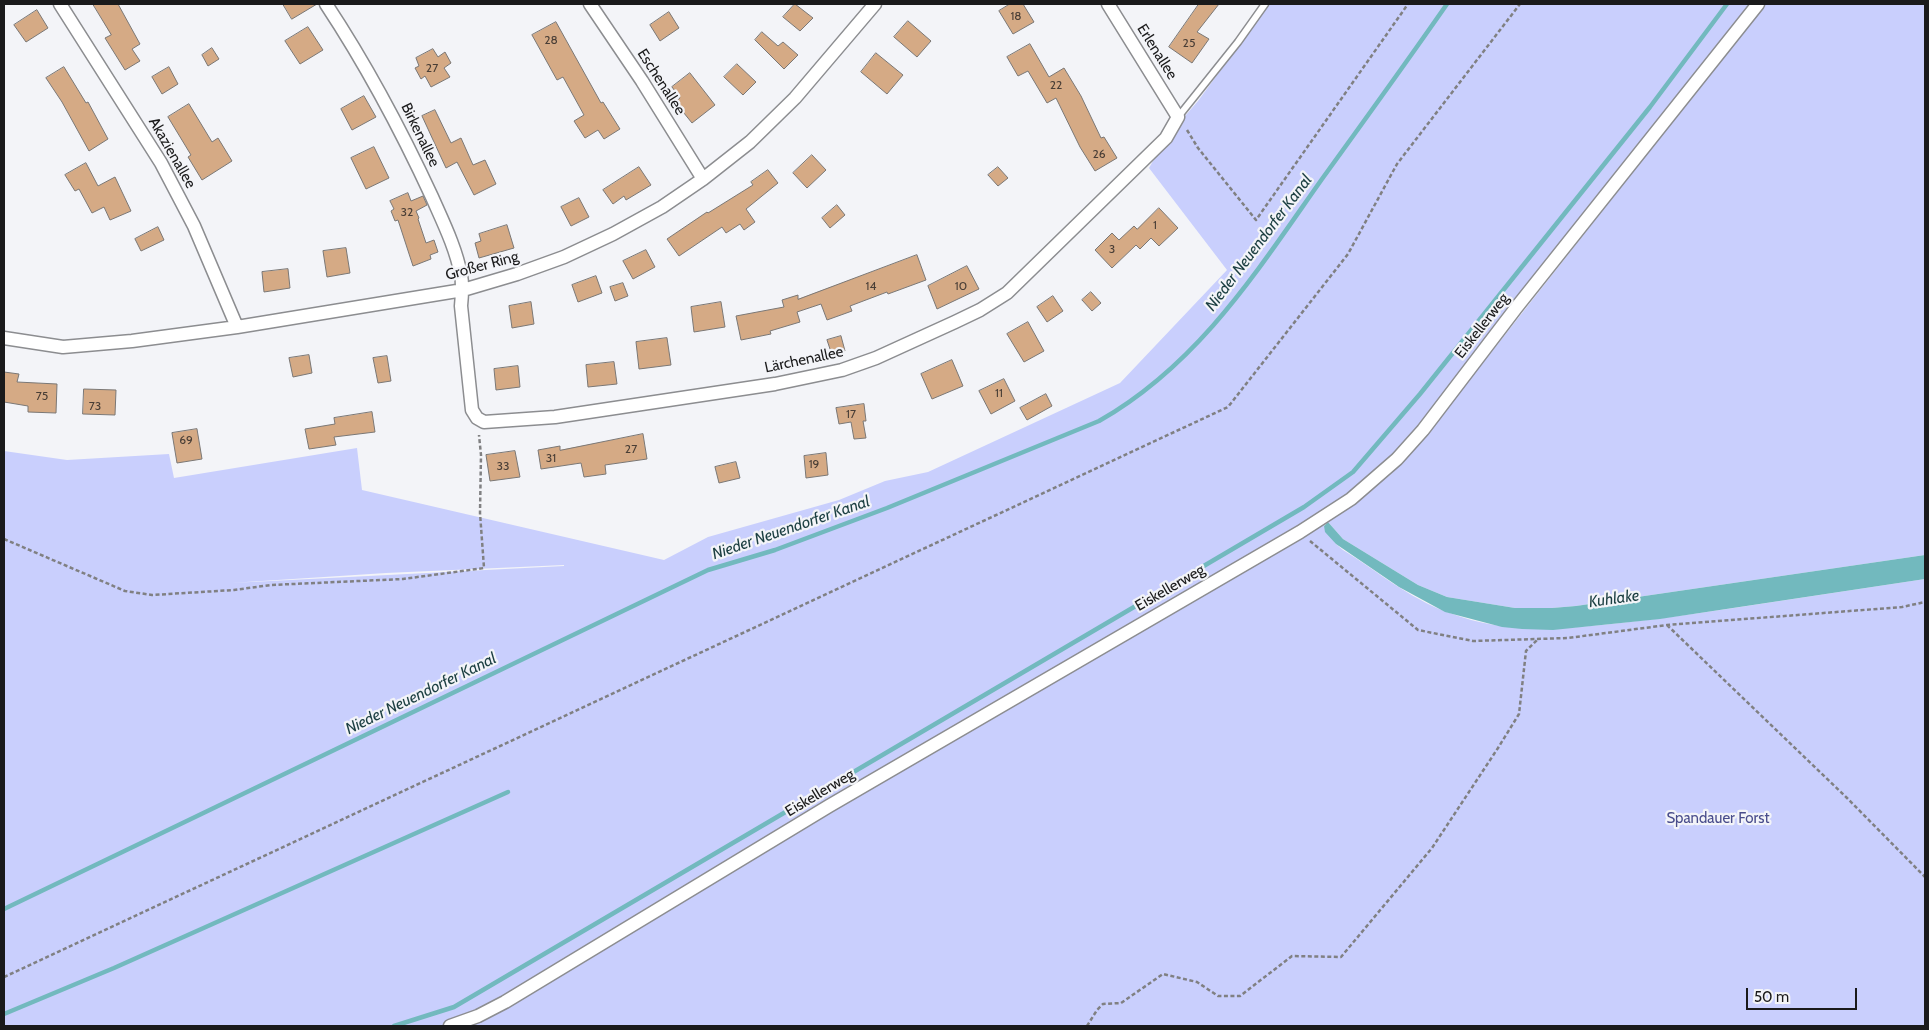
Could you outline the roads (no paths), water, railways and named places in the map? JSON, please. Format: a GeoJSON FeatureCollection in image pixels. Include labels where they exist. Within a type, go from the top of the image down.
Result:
{"type":"FeatureCollection","features":[{"type":"Feature","properties":{"kind":"street","name":"Akazienallee"},"geometry":{"type":"LineString","coordinates":[[60,4],[161,163],[194,226],[237,327]]}},
{"type":"Feature","properties":{"kind":"street","name":"Birkenallee"},"geometry":{"type":"LineString","coordinates":[[326,4],[386,102],[417,165],[450,239],[462,275],[462,290]]}},
{"type":"Feature","properties":{"kind":"street","name":"Eschenallee"},"geometry":{"type":"LineString","coordinates":[[590,4],[642,81],[703,179]]}},
{"type":"Feature","properties":{"kind":"street","name":"Großer Ring"},"geometry":{"type":"LineString","coordinates":[[4,338],[63,347],[132,341],[237,327],[462,290],[564,258],[662,207],[703,179],[750,142],[788,104],[875,4]]}},
{"type":"Feature","properties":{"kind":"street","name":"Erlenallee"},"geometry":{"type":"LineString","coordinates":[[1108,4],[1178,117]]}},
{"type":"Feature","properties":{"kind":"street","name":"Eiskellerweg"},"geometry":{"type":"LineString","coordinates":[[450,1026],[478,1016],[505,1002],[846,796],[1300,532],[1351,499],[1397,459],[1423,430],[1516,308],[1758,4]]}},
{"type":"Feature","properties":{"kind":"street","name":"Lärchenallee"},"geometry":{"type":"LineString","coordinates":[[462,290],[461,306],[472,410],[477,418],[484,422],[555,417],[775,384],[842,370],[876,358],[980,310],[1007,293],[1166,138],[1178,117]]}},
{"type":"Feature","properties":{"kind":"lane"},"geometry":{"type":"LineString","coordinates":[[1178,117],[1238,42],[1265,4]]}},
{"type":"Feature","properties":{"kind":"waterway","name":"Nieder Neuendorfer Kanal"},"geometry":{"type":"LineString","coordinates":[[4,909],[708,570],[775,550],[887,508],[1099,421],[1135,398],[1167,372],[1224,313],[1274,248],[1447,4]]}},
{"type":"Feature","properties":{"kind":"waterway"},"geometry":{"type":"LineString","coordinates":[[394,1026],[454,1007],[1304,507],[1353,472],[1420,394],[1650,107],[1727,4]]}},
{"type":"Feature","properties":{"kind":"waterway"},"geometry":{"type":"LineString","coordinates":[[4,1014],[114,968],[508,792]]}},
{"type":"Feature","properties":{"kind":"water label","name":"Kuhlake"},"geometry":{"type":"Point","coordinates":[1614,599]}},
{"type":"Feature","properties":{"kind":"park label","name":"Spandauer Forst"},"geometry":{"type":"Point","coordinates":[1718,819]}}]}
